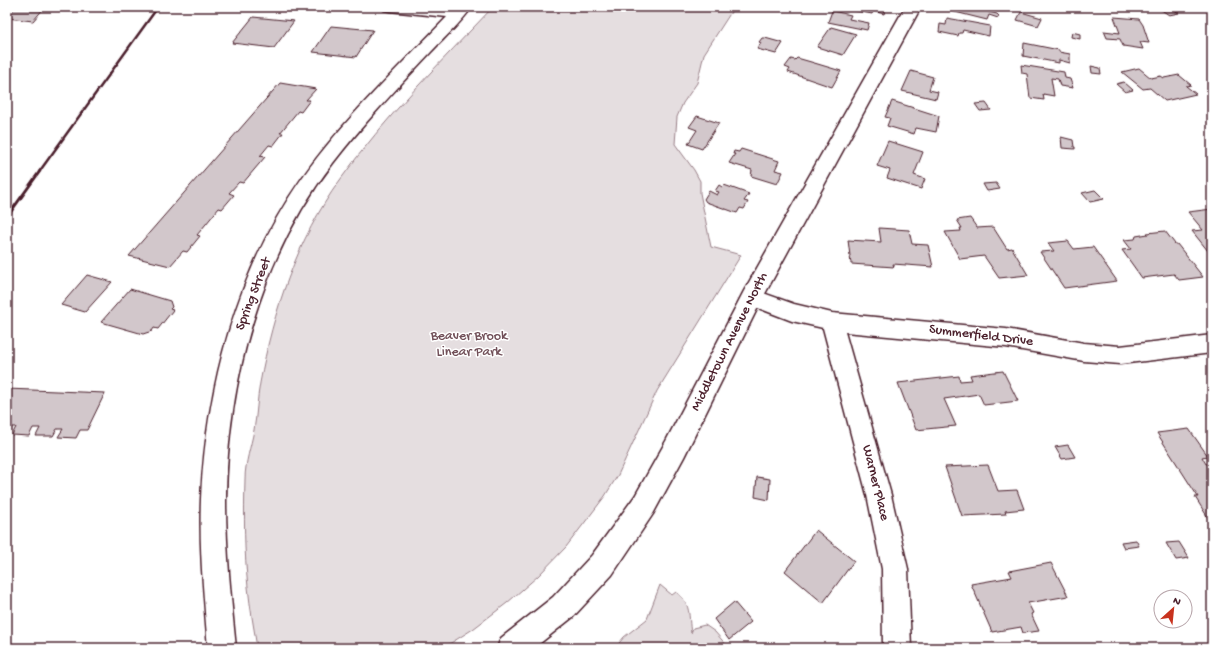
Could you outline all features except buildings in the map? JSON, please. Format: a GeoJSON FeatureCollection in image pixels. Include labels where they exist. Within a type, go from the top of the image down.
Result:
{"type":"FeatureCollection","features":[{"type":"Feature","properties":{"kind":"street"},"geometry":{"type":"LineString","coordinates":[[389,7],[462,11]]}},
{"type":"Feature","properties":{"kind":"street","name":"Middletown Avenue North"},"geometry":{"type":"LineString","coordinates":[[511,648],[563,607],[602,565],[644,505],[675,449],[752,297],[913,7]]}},
{"type":"Feature","properties":{"kind":"street","name":"Spring Street"},"geometry":{"type":"LineString","coordinates":[[222,648],[214,547],[216,467],[226,385],[242,321],[274,243],[289,214],[327,157],[353,126],[462,11]]}},
{"type":"Feature","properties":{"kind":"street","name":"Summerfield Drive"},"geometry":{"type":"LineString","coordinates":[[752,297],[792,312],[832,322],[1006,338],[1084,352],[1120,355],[1212,344]]}},
{"type":"Feature","properties":{"kind":"street","name":"Warner Place"},"geometry":{"type":"LineString","coordinates":[[832,322],[877,488],[895,569],[897,648]]}},
{"type":"Feature","properties":{"kind":"green space","name":"Beaver Brook Linear Park"},"geometry":{"type":"Polygon","coordinates":[[[493,7],[738,7],[733,9],[704,54],[697,83],[683,103],[677,117],[675,144],[700,181],[700,193],[711,247],[741,255],[657,391],[618,475],[605,496],[566,547],[538,576],[507,603],[473,629],[443,648],[257,648],[250,603],[246,560],[244,520],[245,473],[254,430],[265,356],[289,277],[299,251],[311,227],[340,180],[357,157],[394,112],[493,7]]]}},
{"type":"Feature","properties":{"kind":"green space"},"geometry":{"type":"Polygon","coordinates":[[[660,585],[672,595],[676,592],[685,601],[688,610],[691,633],[693,628],[705,625],[715,632],[729,648],[615,648],[624,637],[647,619],[660,585]]]}},
{"type":"Feature","properties":{"kind":"railway"},"geometry":{"type":"LineString","coordinates":[[39,172],[158,7]]}},
{"type":"Feature","properties":{"kind":"railway"},"geometry":{"type":"LineString","coordinates":[[7,217],[40,171]]}}]}
